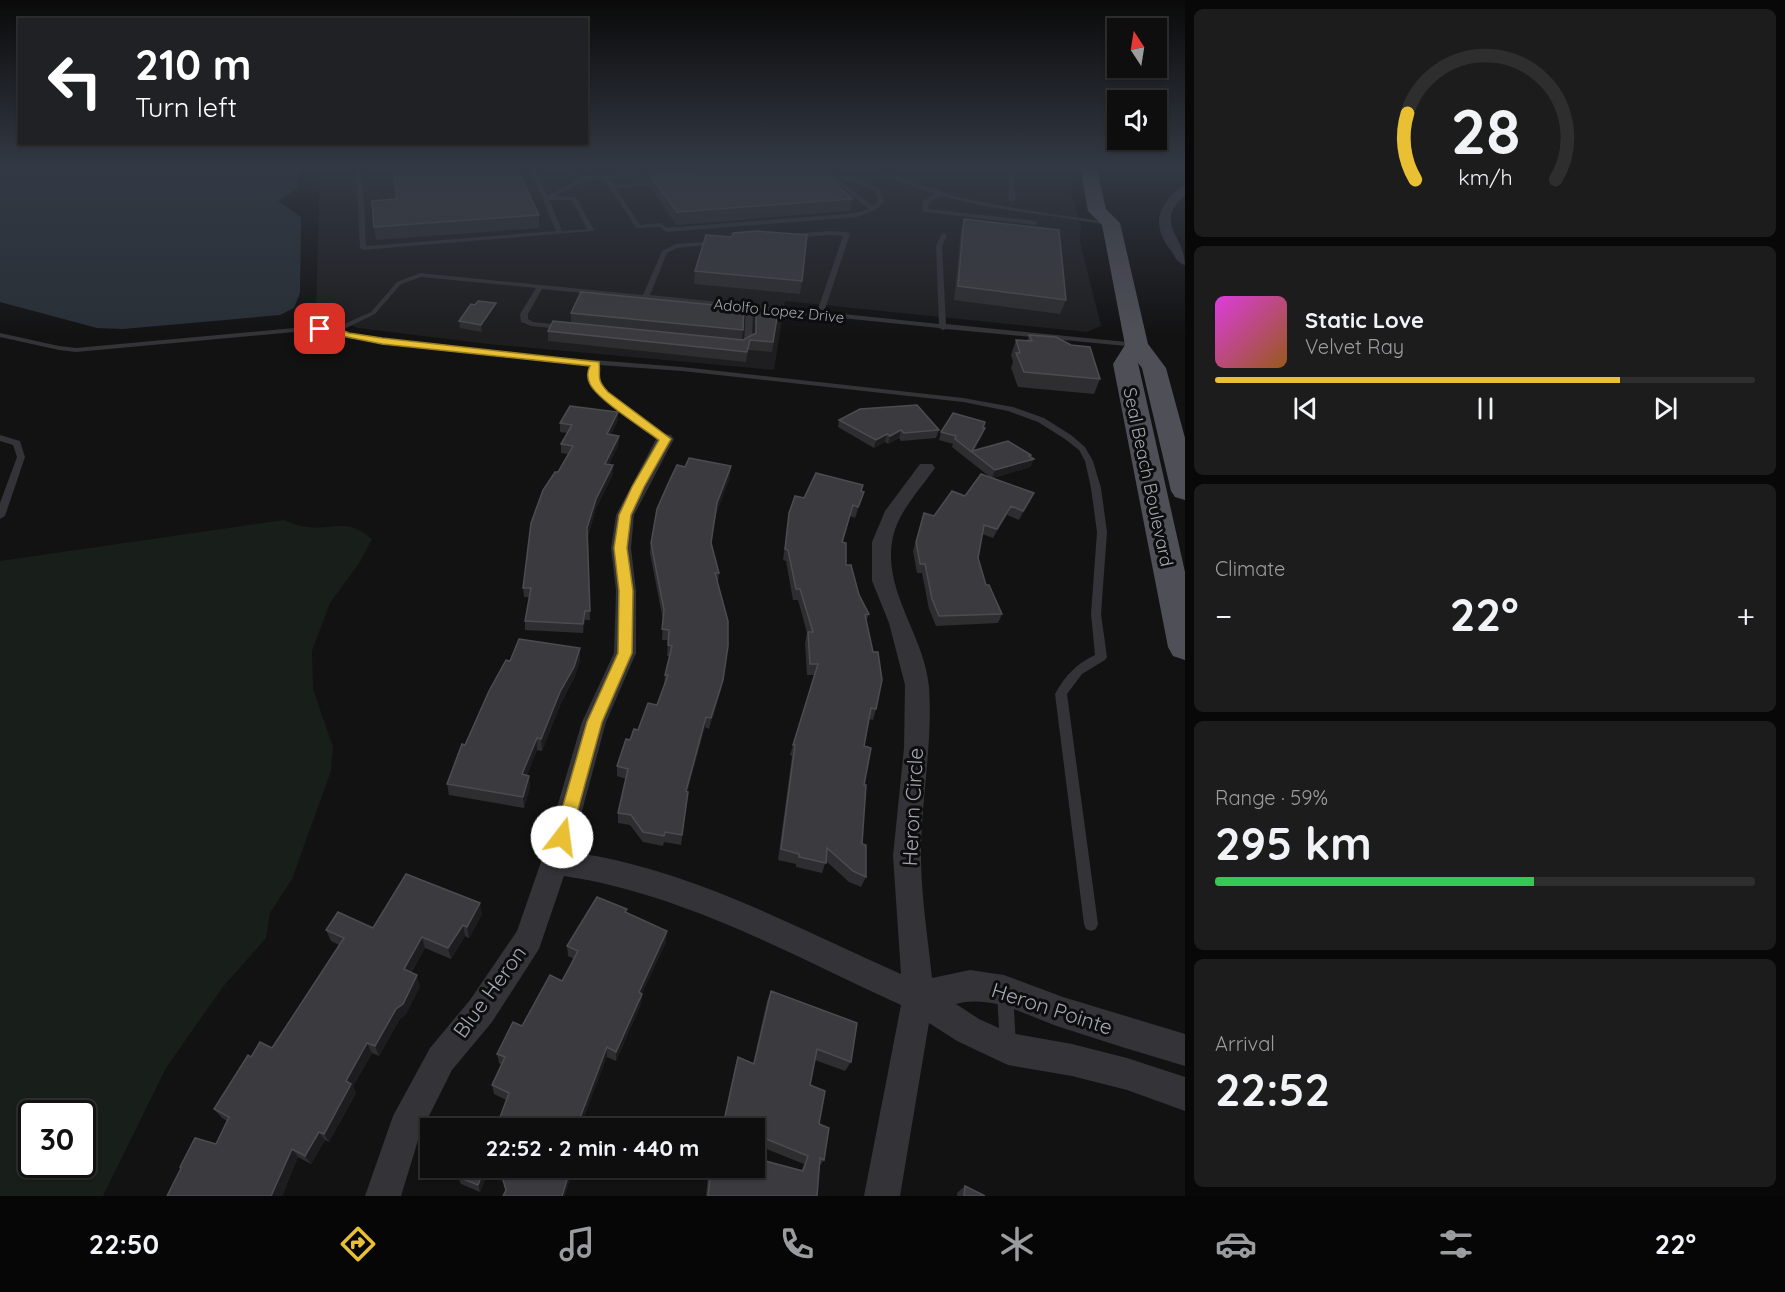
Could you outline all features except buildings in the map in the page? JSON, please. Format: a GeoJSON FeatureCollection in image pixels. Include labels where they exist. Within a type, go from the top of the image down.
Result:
{"type":"FeatureCollection","features":[{"type":"Feature","properties":{"kind":"main road","name":"Seal Beach Boulevard"},"geometry":{"type":"LineString","coordinates":[[1116,222],[1137,345],[1154,368],[1185,491]]}},
{"type":"Feature","properties":{"kind":"main road","name":"Seal Beach Boulevard"},"geometry":{"type":"LineString","coordinates":[[1137,345],[1125,364],[1185,647]]}},
{"type":"Feature","properties":{"kind":"street"},"geometry":{"type":"LineString","coordinates":[[1165,222],[1171,244],[1185,261]]}},
{"type":"Feature","properties":{"kind":"street","name":"Blue Heron"},"geometry":{"type":"LineString","coordinates":[[382,1196],[405,1128],[441,1059],[481,1011],[529,939],[555,862],[594,722],[625,653],[626,591],[621,548],[625,515],[665,439]]}},
{"type":"Feature","properties":{"kind":"street","name":"Heron Circle"},"geometry":{"type":"LineString","coordinates":[[882,1196],[918,997],[907,856],[916,748],[917,685],[900,623],[882,581],[882,542],[894,511],[926,468]]}},
{"type":"Feature","properties":{"kind":"street"},"geometry":{"type":"LineString","coordinates":[[555,862],[603,869],[699,898],[918,997],[969,1030],[1008,1049],[1072,1060],[1126,1074],[1185,1094]]}},
{"type":"Feature","properties":{"kind":"street","name":"Heron Pointe"},"geometry":{"type":"LineString","coordinates":[[918,997],[970,985],[1004,990],[1063,1013],[1185,1050]]}},
{"type":"Feature","properties":{"kind":"lane"},"geometry":{"type":"LineString","coordinates":[[362,222],[363,248],[591,230],[587,222]]}},
{"type":"Feature","properties":{"kind":"lane"},"geometry":{"type":"LineString","coordinates":[[556,222],[560,233]]}},
{"type":"Feature","properties":{"kind":"lane"},"geometry":{"type":"LineString","coordinates":[[635,222],[638,226],[661,225],[666,230],[770,222]]}},
{"type":"Feature","properties":{"kind":"lane"},"geometry":{"type":"LineString","coordinates":[[1025,222],[1035,223]]}},
{"type":"Feature","properties":{"kind":"lane"},"geometry":{"type":"LineString","coordinates":[[782,237],[847,234],[819,316]]}},
{"type":"Feature","properties":{"kind":"lane"},"geometry":{"type":"LineString","coordinates":[[943,328],[939,246],[944,235]]}},
{"type":"Feature","properties":{"kind":"lane"},"geometry":{"type":"LineString","coordinates":[[646,297],[664,252],[676,246],[723,242]]}},
{"type":"Feature","properties":{"kind":"lane","name":"Adolfo Lopez Drive"},"geometry":{"type":"LineString","coordinates":[[336,330],[373,313],[399,283],[420,275],[819,316],[1137,345]]}},
{"type":"Feature","properties":{"kind":"lane"},"geometry":{"type":"LineString","coordinates":[[540,287],[528,307],[524,320],[531,324],[573,328]]}},
{"type":"Feature","properties":{"kind":"lane"},"geometry":{"type":"LineString","coordinates":[[734,345],[742,346],[748,342],[750,308]]}},
{"type":"Feature","properties":{"kind":"lane"},"geometry":{"type":"LineString","coordinates":[[0,335],[76,350],[305,329],[336,330],[347,336],[382,341],[596,364],[682,369],[991,404],[1041,420],[1068,436],[1082,449],[1089,461],[1096,488],[1102,532],[1096,614],[1101,657],[1080,667],[1069,677],[1061,694],[1091,924]]}},
{"type":"Feature","properties":{"kind":"lane"},"geometry":{"type":"LineString","coordinates":[[596,364],[592,372],[595,384],[604,394],[665,439]]}},
{"type":"Feature","properties":{"kind":"lane"},"geometry":{"type":"LineString","coordinates":[[0,438],[17,444],[21,457],[0,516]]}},
{"type":"Feature","properties":{"kind":"lane"},"geometry":{"type":"LineString","coordinates":[[1004,990],[1008,1049]]}},
{"type":"Feature","properties":{"kind":"shaded area"},"geometry":{"type":"Polygon","coordinates":[[[0,222],[301,222],[300,293],[294,308],[280,315],[123,329],[97,328],[0,302],[0,222]]]}},
{"type":"Feature","properties":{"kind":"shaded area"},"geometry":{"type":"Polygon","coordinates":[[[318,222],[1080,222],[1080,241],[1101,326],[1087,332],[785,301],[774,370],[488,344],[358,328],[316,313],[318,222]]]}},
{"type":"Feature","properties":{"kind":"shaded area"},"geometry":{"type":"Polygon","coordinates":[[[284,520],[317,528],[346,526],[362,532],[372,539],[360,562],[330,603],[312,651],[313,689],[333,747],[331,771],[292,879],[270,913],[266,938],[222,988],[166,1068],[103,1196],[0,1196],[0,561],[284,520]]]}},
{"type":"Feature","properties":{"kind":"route"},"geometry":{"type":"LineString","coordinates":[[320,329],[336,330],[347,336],[382,341],[596,364],[592,372],[595,384],[604,394],[665,439],[625,515],[621,548],[626,591],[625,653],[594,722],[562,837]]}}]}
